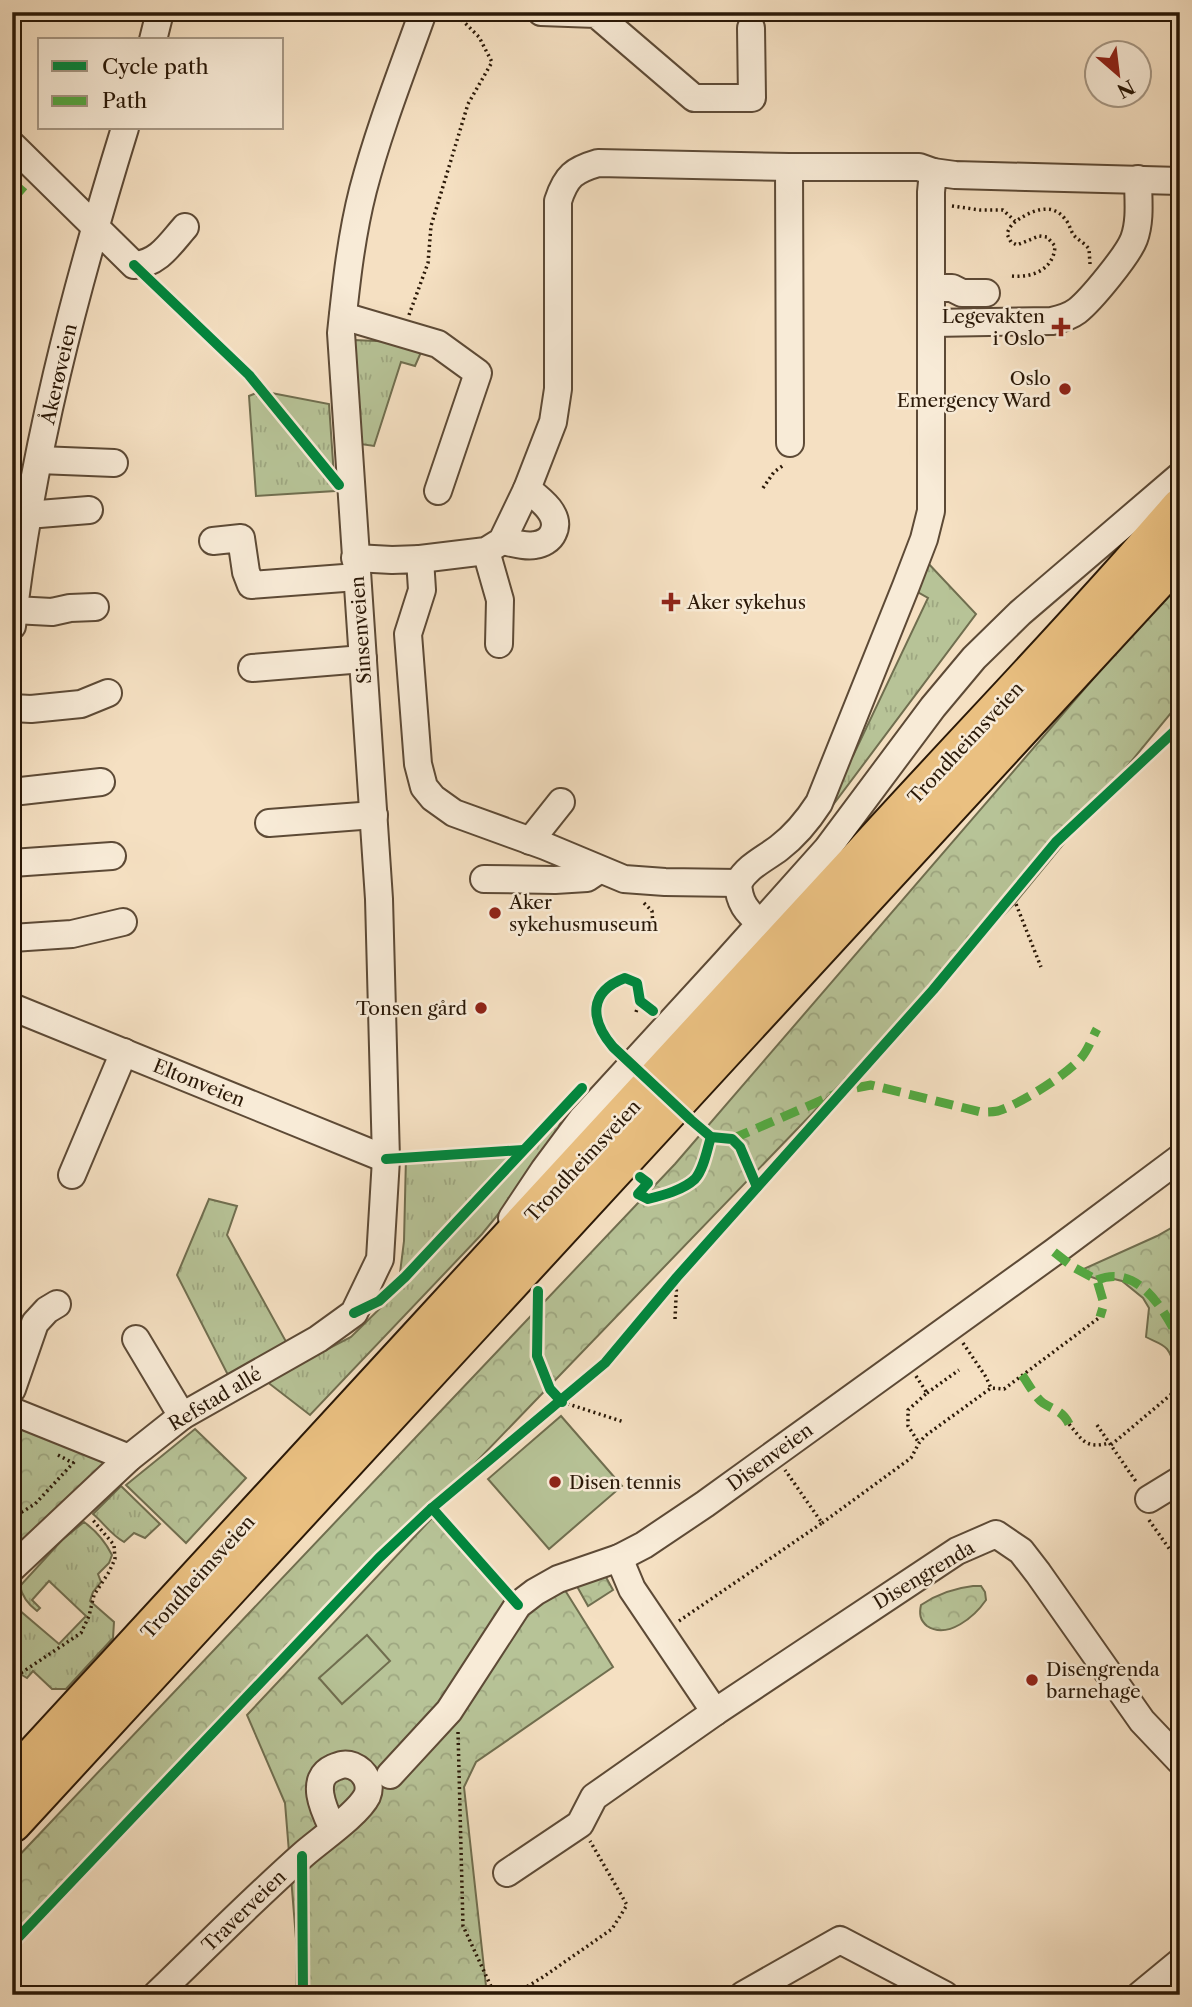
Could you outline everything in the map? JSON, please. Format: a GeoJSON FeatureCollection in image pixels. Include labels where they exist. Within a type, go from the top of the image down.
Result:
{"type":"FeatureCollection","features":[{"type":"Feature","properties":{"kind":"highway","name":"Trondheimsveien"},"geometry":{"type":"LineString","coordinates":[[12,1780],[1124,573],[1180,508]]}},
{"type":"Feature","properties":{"kind":"highway","name":"Trondheimsveien"},"geometry":{"type":"LineString","coordinates":[[12,1823],[1180,555]]}},
{"type":"Feature","properties":{"kind":"street"},"geometry":{"type":"LineString","coordinates":[[154,38],[160,12]]}},
{"type":"Feature","properties":{"kind":"street","name":"Sinsenveien"},"geometry":{"type":"LineString","coordinates":[[380,1259],[386,1158],[379,899],[341,333],[348,264],[362,193],[377,138],[423,12]]}},
{"type":"Feature","properties":{"kind":"street"},"geometry":{"type":"LineString","coordinates":[[541,12],[596,14],[694,98],[752,98],[751,28]]}},
{"type":"Feature","properties":{"kind":"street","name":"Åkerøveien"},"geometry":{"type":"LineString","coordinates":[[13,618],[27,515],[38,460],[94,228],[124,130]]}},
{"type":"Feature","properties":{"kind":"street"},"geometry":{"type":"LineString","coordinates":[[12,145],[134,265],[150,262],[159,256],[185,227]]}},
{"type":"Feature","properties":{"kind":"street"},"geometry":{"type":"LineString","coordinates":[[499,644],[499,600],[494,546],[527,489],[553,422],[558,389],[558,201],[563,185],[571,175],[598,163],[919,167],[955,175],[1180,181]]}},
{"type":"Feature","properties":{"kind":"street"},"geometry":{"type":"LineString","coordinates":[[789,167],[790,453]]}},
{"type":"Feature","properties":{"kind":"street"},"geometry":{"type":"LineString","coordinates":[[761,923],[743,905],[738,883],[745,872],[792,838],[819,803],[880,654],[924,539],[931,511],[932,323],[942,288],[932,192],[933,172]]}},
{"type":"Feature","properties":{"kind":"street"},"geometry":{"type":"LineString","coordinates":[[932,323],[1052,321],[1074,313],[1106,278],[1134,239],[1138,223],[1138,179]]}},
{"type":"Feature","properties":{"kind":"street"},"geometry":{"type":"LineString","coordinates":[[942,288],[962,293],[986,288]]}},
{"type":"Feature","properties":{"kind":"street"},"geometry":{"type":"LineString","coordinates":[[343,316],[438,344],[478,373],[438,491]]}},
{"type":"Feature","properties":{"kind":"street"},"geometry":{"type":"LineString","coordinates":[[38,460],[114,463]]}},
{"type":"Feature","properties":{"kind":"street","name":"Trondheimsveien"},"geometry":{"type":"LineString","coordinates":[[476,1278],[527,1193],[582,1119],[689,989],[761,923],[841,832],[933,708],[974,658],[1020,613],[1180,476]]}},
{"type":"Feature","properties":{"kind":"street"},"geometry":{"type":"LineString","coordinates":[[213,541],[241,538],[246,572],[251,585],[494,546],[538,545],[550,539],[556,523],[544,503],[527,489]]}},
{"type":"Feature","properties":{"kind":"street"},"geometry":{"type":"LineString","coordinates":[[27,515],[89,510]]}},
{"type":"Feature","properties":{"kind":"street"},"geometry":{"type":"LineString","coordinates":[[420,559],[422,590],[408,634],[418,764],[424,787],[433,798],[454,813],[624,879],[738,883]]}},
{"type":"Feature","properties":{"kind":"street"},"geometry":{"type":"LineString","coordinates":[[13,618],[70,608],[94,607]]}},
{"type":"Feature","properties":{"kind":"street"},"geometry":{"type":"LineString","coordinates":[[252,668],[363,659]]}},
{"type":"Feature","properties":{"kind":"street"},"geometry":{"type":"LineString","coordinates":[[12,708],[81,704],[108,692]]}},
{"type":"Feature","properties":{"kind":"street"},"geometry":{"type":"LineString","coordinates":[[12,792],[101,782]]}},
{"type":"Feature","properties":{"kind":"street"},"geometry":{"type":"LineString","coordinates":[[530,841],[561,802]]}},
{"type":"Feature","properties":{"kind":"street"},"geometry":{"type":"LineString","coordinates":[[269,823],[374,815]]}},
{"type":"Feature","properties":{"kind":"street"},"geometry":{"type":"LineString","coordinates":[[12,863],[112,856]]}},
{"type":"Feature","properties":{"kind":"street"},"geometry":{"type":"LineString","coordinates":[[484,879],[587,878],[599,870]]}},
{"type":"Feature","properties":{"kind":"street"},"geometry":{"type":"LineString","coordinates":[[12,937],[72,934],[123,922]]}},
{"type":"Feature","properties":{"kind":"street","name":"Eltonveien"},"geometry":{"type":"LineString","coordinates":[[12,1007],[386,1158]]}},
{"type":"Feature","properties":{"kind":"street"},"geometry":{"type":"LineString","coordinates":[[72,1175],[124,1052]]}},
{"type":"Feature","properties":{"kind":"street","name":"Disenveien"},"geometry":{"type":"LineString","coordinates":[[390,1775],[449,1711],[519,1605],[535,1592],[558,1579],[619,1558],[644,1545],[705,1504],[1180,1158]]}},
{"type":"Feature","properties":{"kind":"street","name":"Refstad allé"},"geometry":{"type":"LineString","coordinates":[[12,1568],[129,1458],[182,1416],[318,1339],[354,1313],[380,1259]]}},
{"type":"Feature","properties":{"kind":"street"},"geometry":{"type":"LineString","coordinates":[[12,1389],[35,1323],[57,1304]]}},
{"type":"Feature","properties":{"kind":"street"},"geometry":{"type":"LineString","coordinates":[[136,1339],[182,1416]]}},
{"type":"Feature","properties":{"kind":"street"},"geometry":{"type":"LineString","coordinates":[[12,1411],[129,1458]]}},
{"type":"Feature","properties":{"kind":"street"},"geometry":{"type":"LineString","coordinates":[[1149,1499],[1180,1480]]}},
{"type":"Feature","properties":{"kind":"street","name":"Disengrenda"},"geometry":{"type":"LineString","coordinates":[[507,1873],[580,1824],[593,1797],[715,1712],[957,1550],[996,1534],[1021,1551],[1142,1721],[1180,1761]]}},
{"type":"Feature","properties":{"kind":"street"},"geometry":{"type":"LineString","coordinates":[[619,1558],[632,1589],[715,1712]]}},
{"type":"Feature","properties":{"kind":"street","name":"Traverveien"},"geometry":{"type":"LineString","coordinates":[[156,1995],[333,1829]]}},
{"type":"Feature","properties":{"kind":"street"},"geometry":{"type":"LineString","coordinates":[[743,1995],[840,1940],[946,1995]]}},
{"type":"Feature","properties":{"kind":"street"},"geometry":{"type":"LineString","coordinates":[[1140,1995],[1180,1962]]}},
{"type":"Feature","properties":{"kind":"path"},"geometry":{"type":"LineString","coordinates":[[402,334],[428,263],[431,226],[468,104],[492,62],[479,37],[454,12]]}},
{"type":"Feature","properties":{"kind":"path"},"geometry":{"type":"LineString","coordinates":[[957,206],[1003,210],[1015,221]]}},
{"type":"Feature","properties":{"kind":"path"},"geometry":{"type":"LineString","coordinates":[[1012,276],[1027,276],[1050,264],[1055,250],[1053,244],[1044,236],[1014,244],[1007,234],[1015,221],[1041,209],[1051,208],[1059,212],[1074,235],[1088,249],[1088,271]]}},
{"type":"Feature","properties":{"kind":"path"},"geometry":{"type":"LineString","coordinates":[[763,488],[790,453]]}},
{"type":"Feature","properties":{"kind":"path"},"geometry":{"type":"LineString","coordinates":[[1004,904],[1021,883]]}},
{"type":"Feature","properties":{"kind":"path"},"geometry":{"type":"LineString","coordinates":[[1012,894],[1041,967]]}},
{"type":"Feature","properties":{"kind":"path"},"geometry":{"type":"LineString","coordinates":[[642,901],[652,911],[653,940]]}},
{"type":"Feature","properties":{"kind":"path"},"geometry":{"type":"LineString","coordinates":[[638,1002],[653,1011]]}},
{"type":"Feature","properties":{"kind":"path"},"geometry":{"type":"LineString","coordinates":[[668,1288],[687,1267]]}},
{"type":"Feature","properties":{"kind":"path"},"geometry":{"type":"LineString","coordinates":[[674,1319],[677,1277]]}},
{"type":"Feature","properties":{"kind":"path"},"geometry":{"type":"LineString","coordinates":[[663,1633],[911,1458],[925,1436],[991,1388],[1004,1389],[1100,1317]]}},
{"type":"Feature","properties":{"kind":"path"},"geometry":{"type":"LineString","coordinates":[[951,1326],[991,1388]]}},
{"type":"Feature","properties":{"kind":"path"},"geometry":{"type":"LineString","coordinates":[[905,1359],[927,1393]]}},
{"type":"Feature","properties":{"kind":"path"},"geometry":{"type":"LineString","coordinates":[[919,1443],[908,1426],[907,1412],[927,1393],[959,1370]]}},
{"type":"Feature","properties":{"kind":"path"},"geometry":{"type":"LineString","coordinates":[[1069,1424],[1089,1445],[1094,1447],[1110,1444],[1180,1387]]}},
{"type":"Feature","properties":{"kind":"path"},"geometry":{"type":"LineString","coordinates":[[560,1400],[624,1422]]}},
{"type":"Feature","properties":{"kind":"path"},"geometry":{"type":"LineString","coordinates":[[1097,1425],[1149,1499],[1152,1508],[1144,1514],[1180,1564]]}},
{"type":"Feature","properties":{"kind":"path"},"geometry":{"type":"LineString","coordinates":[[12,1518],[26,1511],[45,1494],[92,1443]]}},
{"type":"Feature","properties":{"kind":"path"},"geometry":{"type":"LineString","coordinates":[[774,1454],[821,1523]]}},
{"type":"Feature","properties":{"kind":"path"},"geometry":{"type":"LineString","coordinates":[[12,1679],[81,1633],[94,1595],[114,1559],[114,1545],[79,1504]]}},
{"type":"Feature","properties":{"kind":"path"},"geometry":{"type":"LineString","coordinates":[[457,1699],[463,1926],[495,1995]]}},
{"type":"Feature","properties":{"kind":"path"},"geometry":{"type":"LineString","coordinates":[[513,1995],[612,1929],[627,1905],[580,1824]]}},
{"type":"Feature","properties":{"kind":"green space"},"geometry":{"type":"Polygon","coordinates":[[[354,340],[398,342],[422,350],[415,366],[401,362],[374,446],[360,444],[354,340]]]}},
{"type":"Feature","properties":{"kind":"green space"},"geometry":{"type":"Polygon","coordinates":[[[261,391],[329,404],[335,491],[256,496],[249,396],[261,391]]]}},
{"type":"Feature","properties":{"kind":"green space"},"geometry":{"type":"Polygon","coordinates":[[[926,561],[976,614],[815,829],[843,751],[853,756],[928,598],[914,590],[926,561]]]}},
{"type":"Feature","properties":{"kind":"green space"},"geometry":{"type":"Polygon","coordinates":[[[1180,578],[1180,702],[1015,903],[12,1948],[12,1863],[675,1164],[1180,578]]]}},
{"type":"Feature","properties":{"kind":"green space"},"geometry":{"type":"Polygon","coordinates":[[[561,1119],[556,1139],[482,1234],[310,1415],[266,1381],[351,1337],[427,1262],[561,1119]]]}},
{"type":"Feature","properties":{"kind":"green space"},"geometry":{"type":"Polygon","coordinates":[[[514,1155],[400,1273],[404,1241],[406,1157],[514,1155]]]}},
{"type":"Feature","properties":{"kind":"green space"},"geometry":{"type":"Polygon","coordinates":[[[209,1199],[237,1206],[227,1235],[289,1347],[230,1379],[177,1275],[209,1199]]]}},
{"type":"Feature","properties":{"kind":"green space"},"geometry":{"type":"Polygon","coordinates":[[[1180,1223],[1180,1368],[1165,1347],[1146,1337],[1149,1308],[1143,1298],[1122,1281],[1097,1279],[1077,1272],[1180,1223]]]}},
{"type":"Feature","properties":{"kind":"green space","name":"Disen tennis"},"geometry":{"type":"Polygon","coordinates":[[[561,1416],[622,1486],[549,1549],[488,1479],[561,1416]]]}},
{"type":"Feature","properties":{"kind":"green space"},"geometry":{"type":"Polygon","coordinates":[[[12,1418],[107,1463],[12,1558],[12,1418]]]}},
{"type":"Feature","properties":{"kind":"green space"},"geometry":{"type":"Polygon","coordinates":[[[195,1429],[246,1478],[186,1543],[126,1485],[195,1429]]]}},
{"type":"Feature","properties":{"kind":"green space"},"geometry":{"type":"Polygon","coordinates":[[[121,1486],[160,1524],[145,1538],[134,1533],[124,1542],[93,1514],[121,1486]]]}},
{"type":"Feature","properties":{"kind":"green space"},"geometry":{"type":"Polygon","coordinates":[[[434,1516],[512,1605],[558,1579],[613,1667],[476,1762],[464,1787],[487,1995],[296,1995],[297,1951],[285,1803],[247,1715],[434,1516]]]}},
{"type":"Feature","properties":{"kind":"green space"},"geometry":{"type":"Polygon","coordinates":[[[84,1522],[100,1537],[112,1555],[109,1563],[98,1574],[101,1582],[90,1601],[114,1622],[113,1638],[66,1689],[52,1689],[33,1671],[27,1678],[12,1669],[12,1604],[59,1644],[86,1616],[49,1581],[32,1600],[40,1608],[37,1611],[26,1600],[20,1586],[62,1540],[84,1522]]]}},
{"type":"Feature","properties":{"kind":"green space"},"geometry":{"type":"Polygon","coordinates":[[[602,1570],[613,1590],[588,1606],[574,1581],[602,1570]]]}},
{"type":"Feature","properties":{"kind":"green space"},"geometry":{"type":"Polygon","coordinates":[[[981,1586],[986,1600],[968,1619],[944,1630],[935,1630],[923,1621],[920,1614],[921,1605],[946,1592],[981,1586]]]}},
{"type":"Feature","properties":{"kind":"green space"},"geometry":{"type":"Polygon","coordinates":[[[367,1635],[390,1661],[342,1704],[319,1678],[367,1635]]]}},
{"type":"Feature","properties":{"kind":"marked path"},"geometry":{"type":"LineString","coordinates":[[12,200],[25,185]]}},
{"type":"Feature","properties":{"kind":"marked path"},"geometry":{"type":"LineString","coordinates":[[732,1139],[845,1090],[871,1085],[981,1112],[998,1111],[1042,1089],[1074,1065],[1086,1051],[1097,1029]]}},
{"type":"Feature","properties":{"kind":"marked path"},"geometry":{"type":"LineString","coordinates":[[1054,1252],[1073,1267],[1097,1280],[1104,1304],[1100,1317]]}},
{"type":"Feature","properties":{"kind":"marked path"},"geometry":{"type":"LineString","coordinates":[[1097,1280],[1112,1276],[1125,1278],[1148,1292],[1180,1341]]}},
{"type":"Feature","properties":{"kind":"marked path"},"geometry":{"type":"LineString","coordinates":[[1022,1375],[1034,1394],[1043,1403],[1061,1413],[1069,1424]]}},
{"type":"Feature","properties":{"kind":"cycle path"},"geometry":{"type":"LineString","coordinates":[[134,265],[249,375],[339,485]]}},
{"type":"Feature","properties":{"kind":"cycle path"},"geometry":{"type":"LineString","coordinates":[[12,1944],[379,1558],[432,1508],[605,1363],[677,1277],[933,990],[1056,842],[1180,726]]}},
{"type":"Feature","properties":{"kind":"cycle path"},"geometry":{"type":"LineString","coordinates":[[653,1011],[640,1001],[637,983],[625,978],[604,991],[596,1008],[600,1027],[613,1047],[711,1137],[732,1139],[740,1147],[757,1187]]}},
{"type":"Feature","properties":{"kind":"cycle path"},"geometry":{"type":"LineString","coordinates":[[354,1313],[379,1301],[405,1277],[582,1088]]}},
{"type":"Feature","properties":{"kind":"cycle path"},"geometry":{"type":"LineString","coordinates":[[640,1177],[648,1183],[638,1194],[648,1199],[685,1186],[695,1179],[701,1170],[711,1137]]}},
{"type":"Feature","properties":{"kind":"cycle path"},"geometry":{"type":"LineString","coordinates":[[386,1159],[523,1150]]}},
{"type":"Feature","properties":{"kind":"cycle path"},"geometry":{"type":"LineString","coordinates":[[538,1291],[537,1356],[550,1389],[562,1402]]}},
{"type":"Feature","properties":{"kind":"cycle path"},"geometry":{"type":"LineString","coordinates":[[432,1508],[518,1605]]}},
{"type":"Feature","properties":{"kind":"cycle path"},"geometry":{"type":"LineString","coordinates":[[302,1856],[303,1995]]}},
{"type":"Feature","properties":{"kind":"place","name":"Legevakten i Oslo"},"geometry":{"type":"Point","coordinates":[1061,327]}},
{"type":"Feature","properties":{"kind":"place","name":"Oslo Emergency Ward"},"geometry":{"type":"Point","coordinates":[1065,389]}},
{"type":"Feature","properties":{"kind":"place","name":"Aker sykehus"},"geometry":{"type":"Point","coordinates":[671,602]}},
{"type":"Feature","properties":{"kind":"place","name":"Aker sykehusmuseum"},"geometry":{"type":"Point","coordinates":[495,913]}},
{"type":"Feature","properties":{"kind":"place","name":"Tonsen gård"},"geometry":{"type":"Point","coordinates":[481,1008]}},
{"type":"Feature","properties":{"kind":"place","name":"Disen tennis"},"geometry":{"type":"Point","coordinates":[555,1482]}},
{"type":"Feature","properties":{"kind":"place","name":"Disengrenda barnehage"},"geometry":{"type":"Point","coordinates":[1032,1680]}}]}
